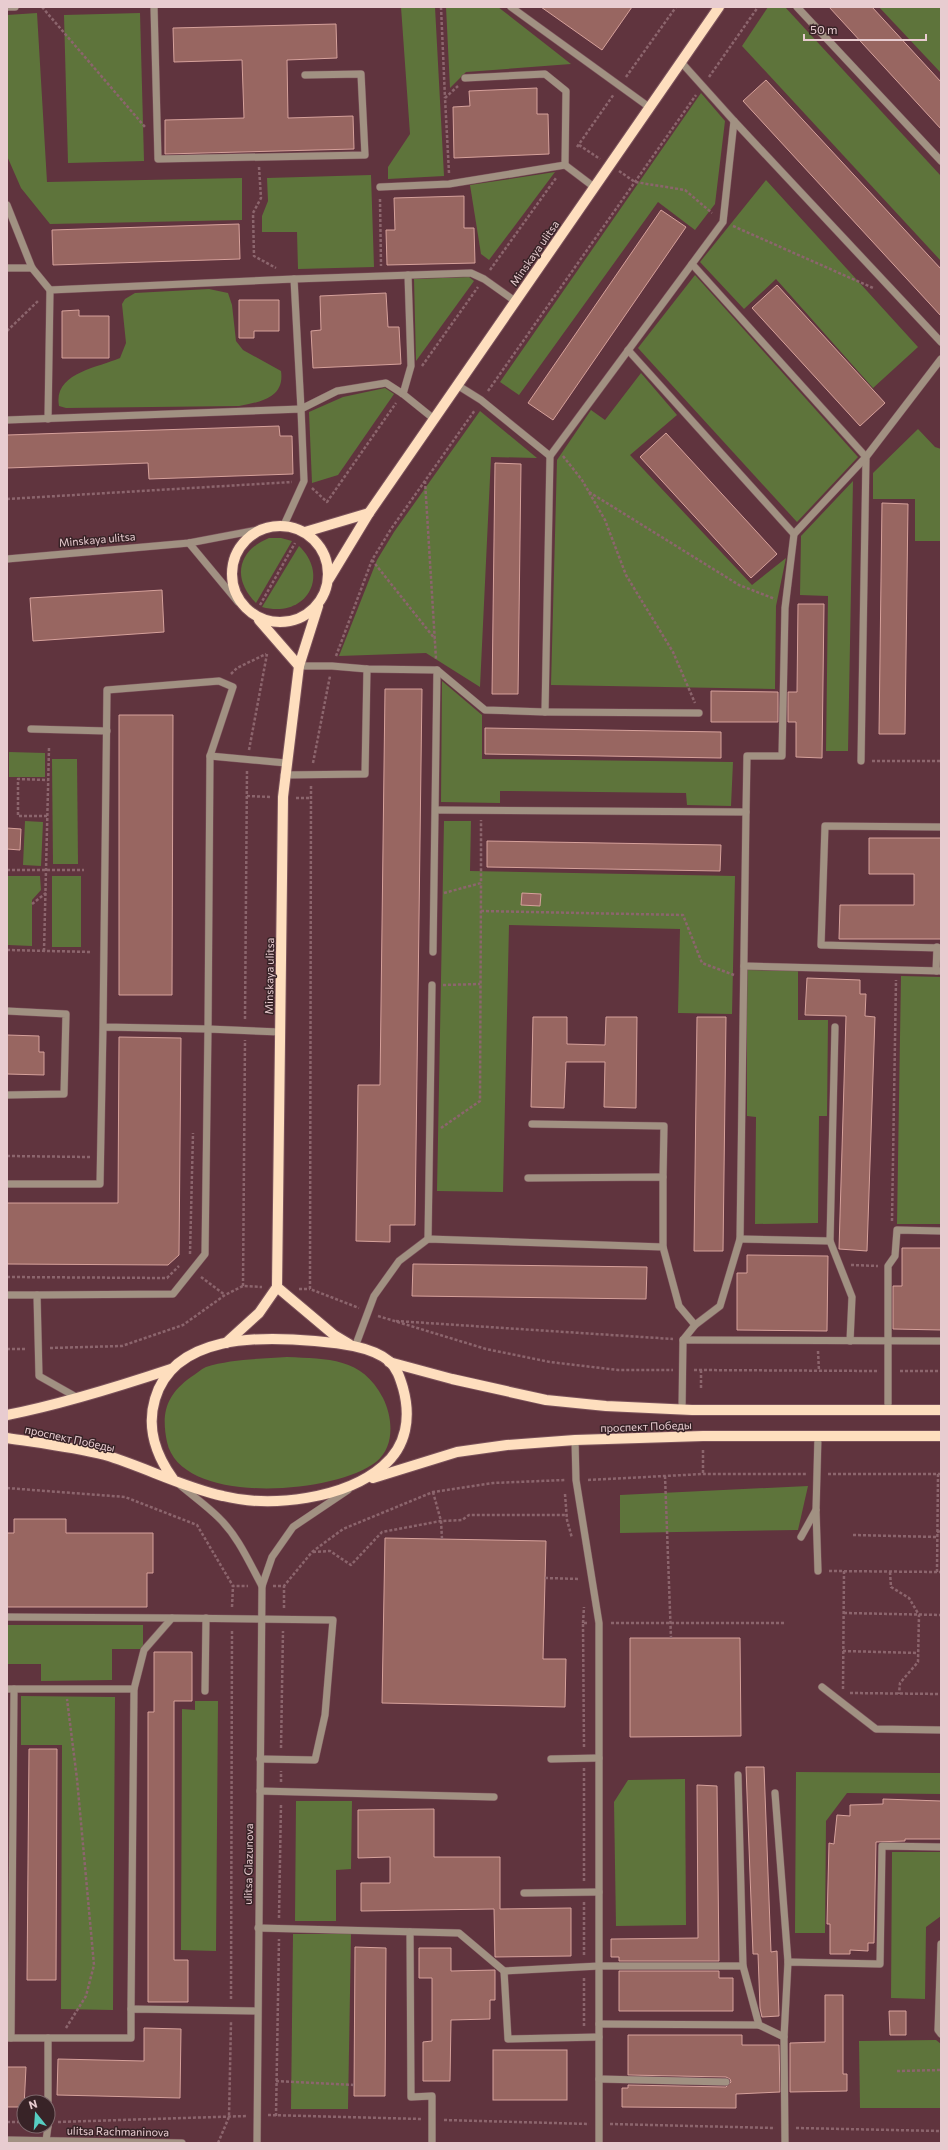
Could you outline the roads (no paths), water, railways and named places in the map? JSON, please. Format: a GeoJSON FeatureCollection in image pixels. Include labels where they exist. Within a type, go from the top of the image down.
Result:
{"type":"FeatureCollection","features":[{"type":"Feature","properties":{"kind":"main road","name":"Minskaya ulitsa"},"geometry":{"type":"LineString","coordinates":[[329,579],[369,513],[719,7]]}},
{"type":"Feature","properties":{"kind":"main road"},"geometry":{"type":"LineString","coordinates":[[305,532],[369,513]]}},
{"type":"Feature","properties":{"kind":"main road"},"geometry":{"type":"LineString","coordinates":[[260,620],[291,623],[318,606],[329,579],[323,550],[305,532],[284,525],[257,530],[238,548],[230,575],[238,602],[260,620],[299,666]]}},
{"type":"Feature","properties":{"kind":"main road","name":"Minskaya ulitsa"},"geometry":{"type":"LineString","coordinates":[[277,1287],[284,775],[299,666],[318,606]]}},
{"type":"Feature","properties":{"kind":"main road"},"geometry":{"type":"LineString","coordinates":[[226,1343],[259,1313],[277,1287],[334,1335],[355,1347]]}},
{"type":"Feature","properties":{"kind":"main road"},"geometry":{"type":"LineString","coordinates":[[173,1480],[161,1462],[151,1430],[151,1416],[158,1389],[163,1378],[171,1369],[199,1352],[226,1343],[288,1339],[325,1342],[355,1347],[373,1352],[389,1362],[399,1375],[404,1394],[406,1432],[400,1446],[390,1460],[358,1483]]}},
{"type":"Feature","properties":{"kind":"main road","name":"проспект Победы"},"geometry":{"type":"LineString","coordinates":[[389,1362],[452,1380],[546,1400],[606,1406],[682,1409],[941,1410]]}},
{"type":"Feature","properties":{"kind":"main road","name":"проспект Победы"},"geometry":{"type":"LineString","coordinates":[[7,1415],[78,1398],[171,1369]]}},
{"type":"Feature","properties":{"kind":"main road","name":"проспект Победы"},"geometry":{"type":"LineString","coordinates":[[7,1438],[104,1455],[198,1489],[225,1497],[252,1500],[277,1500],[315,1496],[457,1452],[507,1445],[575,1440],[696,1436],[941,1436]]}},
{"type":"Feature","properties":{"kind":"street"},"geometry":{"type":"LineString","coordinates":[[7,8],[15,7]]}},
{"type":"Feature","properties":{"kind":"street"},"geometry":{"type":"LineString","coordinates":[[154,7],[158,159],[365,154],[361,74],[305,75]]}},
{"type":"Feature","properties":{"kind":"street"},"geometry":{"type":"LineString","coordinates":[[511,7],[649,107]]}},
{"type":"Feature","properties":{"kind":"street"},"geometry":{"type":"LineString","coordinates":[[797,7],[941,161]]}},
{"type":"Feature","properties":{"kind":"street"},"geometry":{"type":"LineString","coordinates":[[681,62],[734,121],[941,342]]}},
{"type":"Feature","properties":{"kind":"street"},"geometry":{"type":"LineString","coordinates":[[465,78],[545,74],[566,91],[564,165]]}},
{"type":"Feature","properties":{"kind":"street"},"geometry":{"type":"LineString","coordinates":[[545,712],[550,456],[723,222],[734,121]]}},
{"type":"Feature","properties":{"kind":"street"},"geometry":{"type":"LineString","coordinates":[[380,187],[449,184],[564,165],[594,187]]}},
{"type":"Feature","properties":{"kind":"street"},"geometry":{"type":"LineString","coordinates":[[7,205],[32,268],[50,290],[48,418]]}},
{"type":"Feature","properties":{"kind":"street"},"geometry":{"type":"LineString","coordinates":[[692,264],[866,457],[861,760]]}},
{"type":"Feature","properties":{"kind":"street"},"geometry":{"type":"LineString","coordinates":[[7,268],[32,268]]}},
{"type":"Feature","properties":{"kind":"street"},"geometry":{"type":"LineString","coordinates":[[50,290],[471,273],[484,279],[515,301]]}},
{"type":"Feature","properties":{"kind":"street"},"geometry":{"type":"LineString","coordinates":[[403,394],[411,366],[408,275]]}},
{"type":"Feature","properties":{"kind":"street"},"geometry":{"type":"LineString","coordinates":[[284,525],[304,481],[294,279]]}},
{"type":"Feature","properties":{"kind":"street"},"geometry":{"type":"LineString","coordinates":[[628,350],[794,534]]}},
{"type":"Feature","properties":{"kind":"street"},"geometry":{"type":"LineString","coordinates":[[682,1409],[681,1370],[683,1340],[695,1326],[720,1306],[740,1239],[747,756],[782,756],[786,602],[794,534],[866,457],[941,359]]}},
{"type":"Feature","properties":{"kind":"street"},"geometry":{"type":"LineString","coordinates":[[7,420],[301,410],[337,391],[386,383],[403,394],[434,419]]}},
{"type":"Feature","properties":{"kind":"street"},"geometry":{"type":"LineString","coordinates":[[457,386],[482,400],[550,456]]}},
{"type":"Feature","properties":{"kind":"street","name":"Minskaya ulitsa"},"geometry":{"type":"LineString","coordinates":[[7,559],[189,543],[257,530]]}},
{"type":"Feature","properties":{"kind":"street"},"geometry":{"type":"LineString","coordinates":[[189,543],[238,602]]}},
{"type":"Feature","properties":{"kind":"street"},"geometry":{"type":"LineString","coordinates":[[299,666],[437,670],[485,710],[699,713]]}},
{"type":"Feature","properties":{"kind":"street"},"geometry":{"type":"LineString","coordinates":[[284,775],[365,774],[367,669]]}},
{"type":"Feature","properties":{"kind":"street"},"geometry":{"type":"LineString","coordinates":[[433,952],[437,670]]}},
{"type":"Feature","properties":{"kind":"street"},"geometry":{"type":"LineString","coordinates":[[7,1184],[100,1184],[107,690],[219,681],[224,683],[233,687],[210,756],[205,1254],[173,1294],[7,1295]]}},
{"type":"Feature","properties":{"kind":"street"},"geometry":{"type":"LineString","coordinates":[[31,729],[107,732]]}},
{"type":"Feature","properties":{"kind":"street"},"geometry":{"type":"LineString","coordinates":[[210,756],[286,763]]}},
{"type":"Feature","properties":{"kind":"street"},"geometry":{"type":"LineString","coordinates":[[436,810],[746,812]]}},
{"type":"Feature","properties":{"kind":"street"},"geometry":{"type":"LineString","coordinates":[[744,966],[938,971],[939,948],[821,945],[825,826],[941,827]]}},
{"type":"Feature","properties":{"kind":"street"},"geometry":{"type":"LineString","coordinates":[[428,1239],[432,985]]}},
{"type":"Feature","properties":{"kind":"street"},"geometry":{"type":"LineString","coordinates":[[7,1011],[66,1014],[64,1094],[7,1096]]}},
{"type":"Feature","properties":{"kind":"street"},"geometry":{"type":"LineString","coordinates":[[103,1027],[280,1032]]}},
{"type":"Feature","properties":{"kind":"street"},"geometry":{"type":"LineString","coordinates":[[835,1027],[830,1241],[852,1297],[850,1340]]}},
{"type":"Feature","properties":{"kind":"street"},"geometry":{"type":"LineString","coordinates":[[532,1124],[664,1126],[663,1247],[679,1306],[695,1326]]}},
{"type":"Feature","properties":{"kind":"street"},"geometry":{"type":"LineString","coordinates":[[528,1178],[663,1177]]}},
{"type":"Feature","properties":{"kind":"street"},"geometry":{"type":"LineString","coordinates":[[888,1410],[888,1266],[895,1256],[897,1230],[941,1231]]}},
{"type":"Feature","properties":{"kind":"street"},"geometry":{"type":"LineString","coordinates":[[355,1347],[374,1296],[399,1261],[428,1239],[663,1247]]}},
{"type":"Feature","properties":{"kind":"street"},"geometry":{"type":"LineString","coordinates":[[740,1239],[830,1241]]}},
{"type":"Feature","properties":{"kind":"street"},"geometry":{"type":"LineString","coordinates":[[37,1295],[37,1349],[39,1376],[78,1398]]}},
{"type":"Feature","properties":{"kind":"street"},"geometry":{"type":"LineString","coordinates":[[683,1340],[941,1341]]}},
{"type":"Feature","properties":{"kind":"street"},"geometry":{"type":"LineString","coordinates":[[818,1436],[816,1510],[818,1571]]}},
{"type":"Feature","properties":{"kind":"street"},"geometry":{"type":"LineString","coordinates":[[575,1440],[576,1480],[599,1623],[599,2143]]}},
{"type":"Feature","properties":{"kind":"street","name":"ulitsa Glazunova"},"geometry":{"type":"LineString","coordinates":[[173,1480],[219,1517],[240,1544],[262,1586]]}},
{"type":"Feature","properties":{"kind":"street","name":"ulitsa Glazunova"},"geometry":{"type":"LineString","coordinates":[[257,2143],[256,2115],[262,1586],[272,1558],[293,1528],[358,1483]]}},
{"type":"Feature","properties":{"kind":"street"},"geometry":{"type":"LineString","coordinates":[[801,1537],[816,1510]]}},
{"type":"Feature","properties":{"kind":"street"},"geometry":{"type":"LineString","coordinates":[[7,1617],[332,1620],[325,1715],[315,1760],[260,1759]]}},
{"type":"Feature","properties":{"kind":"street"},"geometry":{"type":"LineString","coordinates":[[134,1689],[11,1689],[9,2038],[130,2038],[134,1689],[144,1650],[172,1618]]}},
{"type":"Feature","properties":{"kind":"street"},"geometry":{"type":"LineString","coordinates":[[205,1691],[206,1618]]}},
{"type":"Feature","properties":{"kind":"street"},"geometry":{"type":"LineString","coordinates":[[822,1687],[876,1729],[941,1730]]}},
{"type":"Feature","properties":{"kind":"street"},"geometry":{"type":"LineString","coordinates":[[551,1759],[599,1758]]}},
{"type":"Feature","properties":{"kind":"street"},"geometry":{"type":"LineString","coordinates":[[738,1775],[743,1966],[759,2025]]}},
{"type":"Feature","properties":{"kind":"street"},"geometry":{"type":"LineString","coordinates":[[260,1791],[494,1797]]}},
{"type":"Feature","properties":{"kind":"street"},"geometry":{"type":"LineString","coordinates":[[775,1793],[788,1962],[784,2037],[785,2143]]}},
{"type":"Feature","properties":{"kind":"street"},"geometry":{"type":"LineString","coordinates":[[788,1962],[880,1964],[882,1846],[941,1847]]}},
{"type":"Feature","properties":{"kind":"street"},"geometry":{"type":"LineString","coordinates":[[524,1893],[599,1892]]}},
{"type":"Feature","properties":{"kind":"street"},"geometry":{"type":"LineString","coordinates":[[258,1928],[458,1933],[504,1971],[599,1966],[743,1966]]}},
{"type":"Feature","properties":{"kind":"street"},"geometry":{"type":"LineString","coordinates":[[410,1932],[411,2097],[432,2096],[432,2143]]}},
{"type":"Feature","properties":{"kind":"street"},"geometry":{"type":"LineString","coordinates":[[941,1944],[938,2030],[941,2034]]}},
{"type":"Feature","properties":{"kind":"street"},"geometry":{"type":"LineString","coordinates":[[504,1971],[508,2039],[599,2037]]}},
{"type":"Feature","properties":{"kind":"street"},"geometry":{"type":"LineString","coordinates":[[131,2009],[231,2012],[258,2011]]}},
{"type":"Feature","properties":{"kind":"street"},"geometry":{"type":"LineString","coordinates":[[599,2024],[759,2025],[784,2037]]}},
{"type":"Feature","properties":{"kind":"street"},"geometry":{"type":"LineString","coordinates":[[48,2038],[48,2094]]}},
{"type":"Feature","properties":{"kind":"street"},"geometry":{"type":"LineString","coordinates":[[599,2079],[726,2082]]}},
{"type":"Feature","properties":{"kind":"street"},"geometry":{"type":"LineString","coordinates":[[46,2141],[47,2134]]}},
{"type":"Feature","properties":{"kind":"street","name":"ulitsa Rachmaninova"},"geometry":{"type":"LineString","coordinates":[[7,2140],[182,2143]]}}]}
